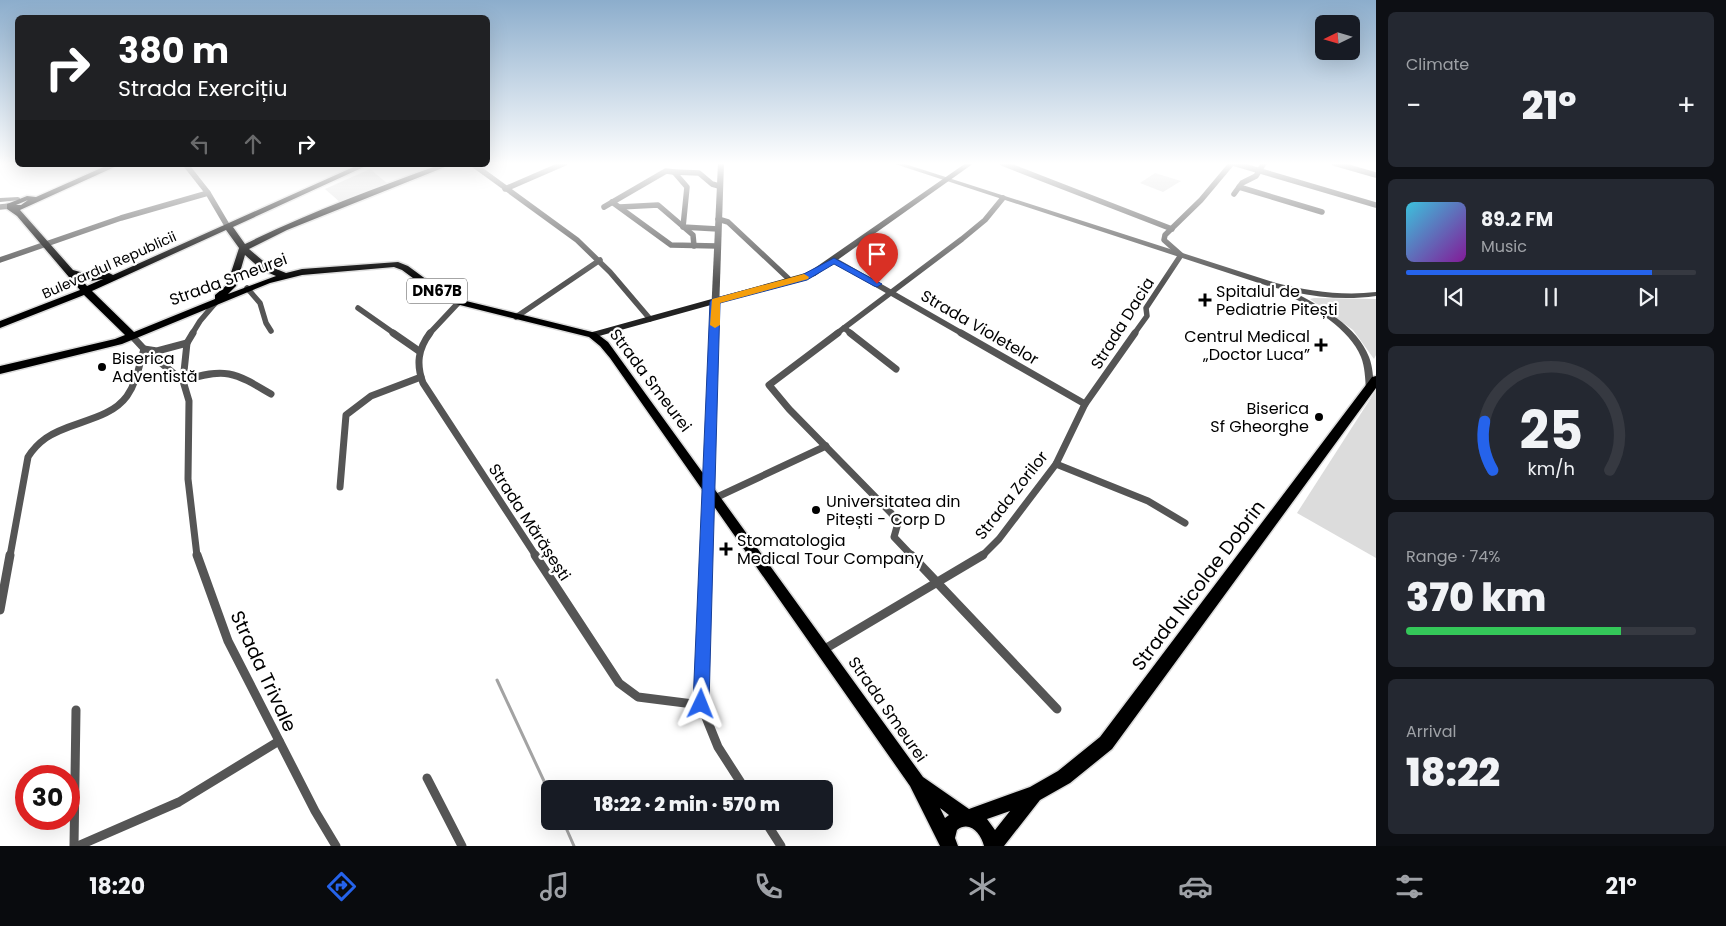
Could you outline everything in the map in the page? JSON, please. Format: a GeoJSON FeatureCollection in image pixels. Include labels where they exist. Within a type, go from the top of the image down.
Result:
{"type":"FeatureCollection","features":[{"type":"Feature","properties":{"kind":"main road"},"geometry":{"type":"LineString","coordinates":[[14,206],[29,202]]}},
{"type":"Feature","properties":{"kind":"main road"},"geometry":{"type":"LineString","coordinates":[[14,206],[29,202]]}},
{"type":"Feature","properties":{"kind":"main road","name":"Bulevardul Republicii"},"geometry":{"type":"LineString","coordinates":[[0,325],[86,291],[282,202]]}},
{"type":"Feature","properties":{"kind":"main road"},"geometry":{"type":"LineString","coordinates":[[180,315],[227,291],[233,282],[244,249],[284,228],[345,202]]}},
{"type":"Feature","properties":{"kind":"main road"},"geometry":{"type":"LineString","coordinates":[[592,335],[812,274],[916,202]]}},
{"type":"Feature","properties":{"kind":"main road"},"geometry":{"type":"LineString","coordinates":[[14,206],[86,291],[132,336]]}},
{"type":"Feature","properties":{"kind":"main road"},"geometry":{"type":"LineString","coordinates":[[228,227],[244,249],[270,272],[284,275]]}},
{"type":"Feature","properties":{"kind":"main road","name":"Strada Smeurei"},"geometry":{"type":"LineString","coordinates":[[0,370],[102,346],[132,336],[180,315],[284,275],[359,266],[396,264],[405,268],[439,293],[459,302],[592,335],[604,344],[614,356],[916,780],[948,842]]}},
{"type":"Feature","properties":{"kind":"main road"},"geometry":{"type":"LineString","coordinates":[[69,272],[99,278],[125,273]]}},
{"type":"Feature","properties":{"kind":"main road"},"geometry":{"type":"LineString","coordinates":[[46,308],[69,289],[69,272]]}},
{"type":"Feature","properties":{"kind":"main road","name":"Strada Nicolae Dobrin"},"geometry":{"type":"LineString","coordinates":[[948,842],[950,825],[960,817],[968,817],[1034,794],[1064,777],[1106,743],[1373,384]]}},
{"type":"Feature","properties":{"kind":"main road","name":"Strada Smeurei"},"geometry":{"type":"LineString","coordinates":[[916,780],[982,825],[993,846]]}},
{"type":"Feature","properties":{"kind":"main road","name":"Strada Nicolae Dobrin"},"geometry":{"type":"LineString","coordinates":[[993,846],[1034,794]]}},
{"type":"Feature","properties":{"kind":"street"},"geometry":{"type":"LineString","coordinates":[[6,202],[14,206]]}},
{"type":"Feature","properties":{"kind":"street"},"geometry":{"type":"LineString","coordinates":[[0,260],[130,215],[174,202]]}},
{"type":"Feature","properties":{"kind":"street"},"geometry":{"type":"LineString","coordinates":[[214,202],[228,227]]}},
{"type":"Feature","properties":{"kind":"street"},"geometry":{"type":"LineString","coordinates":[[525,202],[566,230],[600,260],[616,276],[650,319]]}},
{"type":"Feature","properties":{"kind":"street"},"geometry":{"type":"LineString","coordinates":[[604,207],[611,202]]}},
{"type":"Feature","properties":{"kind":"street"},"geometry":{"type":"LineString","coordinates":[[613,202],[668,244],[717,246]]}},
{"type":"Feature","properties":{"kind":"street"},"geometry":{"type":"LineString","coordinates":[[683,227],[685,202]]}},
{"type":"Feature","properties":{"kind":"street"},"geometry":{"type":"LineString","coordinates":[[719,202],[711,493],[701,704],[718,747],[738,780]]}},
{"type":"Feature","properties":{"kind":"street"},"geometry":{"type":"LineString","coordinates":[[999,202],[985,220],[769,386],[789,409],[891,512],[898,522],[894,537],[1057,709]]}},
{"type":"Feature","properties":{"kind":"street"},"geometry":{"type":"LineString","coordinates":[[1017,202],[1274,285],[1335,296],[1376,294]]}},
{"type":"Feature","properties":{"kind":"street"},"geometry":{"type":"LineString","coordinates":[[1104,202],[1172,229]]}},
{"type":"Feature","properties":{"kind":"street"},"geometry":{"type":"LineString","coordinates":[[1181,255],[1164,240],[1172,229],[1199,202]]}},
{"type":"Feature","properties":{"kind":"street"},"geometry":{"type":"LineString","coordinates":[[1290,202],[1322,212]]}},
{"type":"Feature","properties":{"kind":"street"},"geometry":{"type":"LineString","coordinates":[[620,207],[658,205],[692,235],[694,246]]}},
{"type":"Feature","properties":{"kind":"street"},"geometry":{"type":"LineString","coordinates":[[0,207],[14,206]]}},
{"type":"Feature","properties":{"kind":"street"},"geometry":{"type":"LineString","coordinates":[[718,219],[728,222],[792,281]]}},
{"type":"Feature","properties":{"kind":"street"},"geometry":{"type":"LineString","coordinates":[[683,227],[718,229]]}},
{"type":"Feature","properties":{"kind":"street","name":"Strada Dacia"},"geometry":{"type":"LineString","coordinates":[[1085,404],[1146,316],[1146,308],[1181,255]]}},
{"type":"Feature","properties":{"kind":"street"},"geometry":{"type":"LineString","coordinates":[[516,316],[600,260]]}},
{"type":"Feature","properties":{"kind":"street","name":"Strada Violetelor"},"geometry":{"type":"LineString","coordinates":[[834,260],[1085,404]]}},
{"type":"Feature","properties":{"kind":"street"},"geometry":{"type":"LineString","coordinates":[[1274,285],[1301,298],[1325,314],[1354,340],[1364,355],[1373,384]]}},
{"type":"Feature","properties":{"kind":"street"},"geometry":{"type":"LineString","coordinates":[[248,288],[260,303],[266,323],[271,331]]}},
{"type":"Feature","properties":{"kind":"street","name":"Strada Trivale"},"geometry":{"type":"LineString","coordinates":[[217,301],[200,322],[187,343],[183,381],[189,401],[188,479],[197,554],[228,641],[314,810],[336,846]]}},
{"type":"Feature","properties":{"kind":"street"},"geometry":{"type":"LineString","coordinates":[[358,308],[419,351],[432,330],[459,302]]}},
{"type":"Feature","properties":{"kind":"street"},"geometry":{"type":"LineString","coordinates":[[844,328],[896,369]]}},
{"type":"Feature","properties":{"kind":"street"},"geometry":{"type":"LineString","coordinates":[[132,336],[144,349],[183,381],[216,370],[225,371],[249,380],[271,394]]}},
{"type":"Feature","properties":{"kind":"street"},"geometry":{"type":"LineString","coordinates":[[144,349],[157,351],[187,343]]}},
{"type":"Feature","properties":{"kind":"street"},"geometry":{"type":"LineString","coordinates":[[0,610],[28,457],[32,449],[45,438],[104,412],[125,399],[130,392],[144,349]]}},
{"type":"Feature","properties":{"kind":"street","name":"Strada Mărășești"},"geometry":{"type":"LineString","coordinates":[[419,351],[417,366],[428,391],[619,683],[638,697],[658,701],[701,704]]}},
{"type":"Feature","properties":{"kind":"street"},"geometry":{"type":"LineString","coordinates":[[340,487],[346,415],[351,409],[364,401],[391,388],[421,377]]}},
{"type":"Feature","properties":{"kind":"street","name":"Strada Zorilor"},"geometry":{"type":"LineString","coordinates":[[823,650],[980,557],[990,548],[1056,464],[1085,404]]}},
{"type":"Feature","properties":{"kind":"street"},"geometry":{"type":"LineString","coordinates":[[711,493],[826,446]]}},
{"type":"Feature","properties":{"kind":"street"},"geometry":{"type":"LineString","coordinates":[[1056,464],[1148,501],[1185,523]]}},
{"type":"Feature","properties":{"kind":"street"},"geometry":{"type":"LineString","coordinates":[[74,846],[76,710]]}},
{"type":"Feature","properties":{"kind":"street"},"geometry":{"type":"LineString","coordinates":[[78,846],[178,802],[279,741]]}},
{"type":"Feature","properties":{"kind":"street"},"geometry":{"type":"LineString","coordinates":[[427,778],[462,846]]}},
{"type":"Feature","properties":{"kind":"street"},"geometry":{"type":"LineString","coordinates":[[771,830],[781,846]]}},
{"type":"Feature","properties":{"kind":"shaded area"},"geometry":{"type":"Polygon","coordinates":[[[1310,299],[1376,299],[1376,355],[1374,359],[1353,330],[1310,299]]]}},
{"type":"Feature","properties":{"kind":"shaded area"},"geometry":{"type":"Polygon","coordinates":[[[1376,390],[1376,558],[1297,513],[1376,390]]]}},
{"type":"Feature","properties":{"kind":"waterway"},"geometry":{"type":"LineString","coordinates":[[497,680],[543,780]]}},
{"type":"Feature","properties":{"kind":"waterway"},"geometry":{"type":"LineString","coordinates":[[567,830],[574,846]]}},
{"type":"Feature","properties":{"kind":"slow traffic"},"geometry":{"type":"LineString","coordinates":[[715,325],[715,302],[804,277]]}},
{"type":"Feature","properties":{"kind":"place","name":"Spitalul de Pediatrie Pitești"},"geometry":{"type":"Point","coordinates":[1205,300]}},
{"type":"Feature","properties":{"kind":"place","name":"Centrul Medical „Doctor Luca”"},"geometry":{"type":"Point","coordinates":[1321,345]}},
{"type":"Feature","properties":{"kind":"place","name":"Biserica Adventistă"},"geometry":{"type":"Point","coordinates":[102,367]}},
{"type":"Feature","properties":{"kind":"place","name":"Biserica Sf Gheorghe"},"geometry":{"type":"Point","coordinates":[1319,417]}},
{"type":"Feature","properties":{"kind":"place","name":"Universitatea din Pitești - Corp D"},"geometry":{"type":"Point","coordinates":[816,510]}},
{"type":"Feature","properties":{"kind":"place","name":"Stomatologia Medical Tour Company"},"geometry":{"type":"Point","coordinates":[726,549]}},
{"type":"Feature","properties":{"kind":"route"},"geometry":{"type":"LineString","coordinates":[[701,704],[715,302],[803,278],[834,260],[877,284]]}}]}
